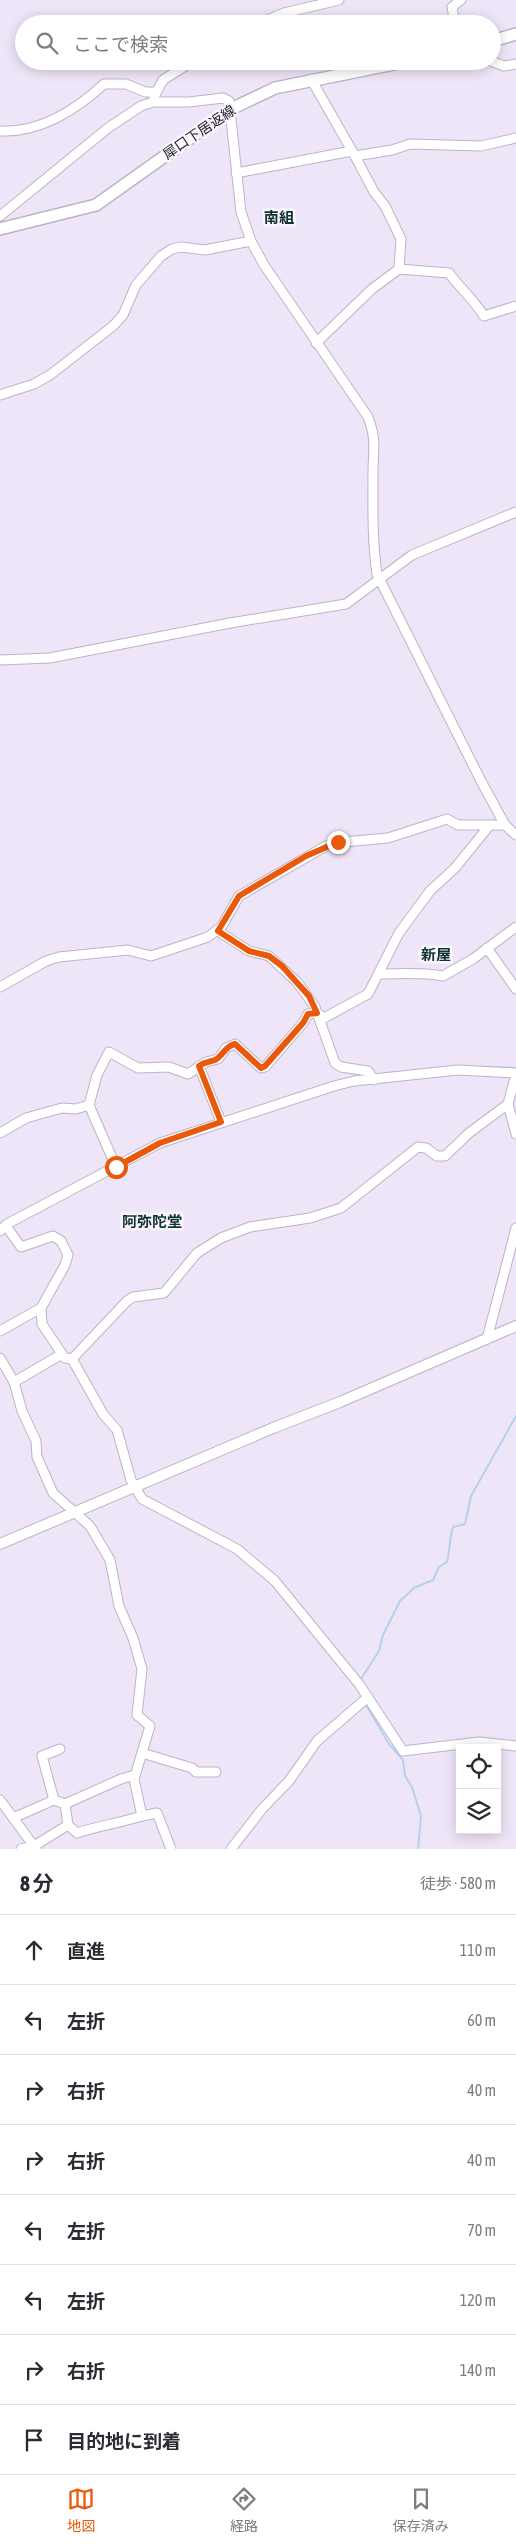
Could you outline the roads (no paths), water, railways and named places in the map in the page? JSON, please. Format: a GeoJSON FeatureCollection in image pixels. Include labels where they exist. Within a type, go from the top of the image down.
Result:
{"type":"FeatureCollection","features":[{"type":"Feature","properties":{"kind":"main road"},"geometry":{"type":"LineString","coordinates":[[501,38],[516,34]]}},
{"type":"Feature","properties":{"kind":"main road","name":"犀口下居返線"},"geometry":{"type":"LineString","coordinates":[[0,229],[96,205],[231,109],[275,88],[360,70]]}},
{"type":"Feature","properties":{"kind":"street"},"geometry":{"type":"LineString","coordinates":[[279,15],[339,0]]}},
{"type":"Feature","properties":{"kind":"street"},"geometry":{"type":"LineString","coordinates":[[453,15],[452,8],[461,0]]}},
{"type":"Feature","properties":{"kind":"street"},"geometry":{"type":"LineString","coordinates":[[501,65],[516,64]]}},
{"type":"Feature","properties":{"kind":"street"},"geometry":{"type":"LineString","coordinates":[[153,102],[155,92],[163,80],[179,70]]}},
{"type":"Feature","properties":{"kind":"street"},"geometry":{"type":"LineString","coordinates":[[311,79],[374,192],[385,206],[400,239],[399,269]]}},
{"type":"Feature","properties":{"kind":"street"},"geometry":{"type":"LineString","coordinates":[[0,131],[19,132],[61,116],[92,96],[104,84],[126,84],[145,92],[155,92]]}},
{"type":"Feature","properties":{"kind":"street"},"geometry":{"type":"LineString","coordinates":[[0,216],[108,128],[153,102],[189,102],[223,98],[229,101],[241,212],[251,241],[264,265],[368,417],[376,437],[373,543],[379,577],[472,763],[505,825],[516,835]]}},
{"type":"Feature","properties":{"kind":"street"},"geometry":{"type":"LineString","coordinates":[[236,172],[392,150],[410,144],[481,146],[516,138]]}},
{"type":"Feature","properties":{"kind":"street"},"geometry":{"type":"LineString","coordinates":[[0,395],[34,384],[50,375],[113,326],[123,314],[136,285],[161,256],[172,249],[181,247],[204,250],[251,241]]}},
{"type":"Feature","properties":{"kind":"street"},"geometry":{"type":"LineString","coordinates":[[316,343],[372,289],[399,269],[449,273],[462,291],[476,302],[484,316],[516,306]]}},
{"type":"Feature","properties":{"kind":"street"},"geometry":{"type":"LineString","coordinates":[[0,660],[50,658],[230,623],[346,604],[379,577],[412,555],[516,512]]}},
{"type":"Feature","properties":{"kind":"street"},"geometry":{"type":"LineString","coordinates":[[0,987],[46,961],[59,957],[128,950],[151,956],[208,937],[218,931],[239,896],[326,846],[343,842],[388,838],[447,819],[458,825],[505,825]]}},
{"type":"Feature","properties":{"kind":"street"},"geometry":{"type":"LineString","coordinates":[[116,1167],[89,1105],[97,1075],[109,1052],[145,1070],[169,1067],[188,1074],[206,1062],[218,1059],[226,1048],[235,1044],[261,1068],[265,1066],[303,1023],[308,1014],[317,1013],[324,1018],[368,994],[399,933],[430,891],[455,868],[489,826]]}},
{"type":"Feature","properties":{"kind":"street"},"geometry":{"type":"LineString","coordinates":[[378,974],[412,974],[422,972],[443,976],[516,927]]}},
{"type":"Feature","properties":{"kind":"street"},"geometry":{"type":"LineString","coordinates":[[218,931],[249,951],[269,956],[282,966],[309,996],[335,1063],[342,1067],[368,1071],[374,1080]]}},
{"type":"Feature","properties":{"kind":"street"},"geometry":{"type":"LineString","coordinates":[[487,948],[516,989]]}},
{"type":"Feature","properties":{"kind":"street"},"geometry":{"type":"LineString","coordinates":[[199,1066],[221,1122]]}},
{"type":"Feature","properties":{"kind":"street"},"geometry":{"type":"LineString","coordinates":[[516,1134],[508,1104],[516,1074],[458,1070],[334,1086],[160,1143],[3,1229],[21,1247],[53,1236],[61,1241],[68,1255],[65,1265],[42,1308],[42,1324],[65,1358],[72,1360],[103,1414],[116,1430],[134,1488],[142,1499],[237,1548],[275,1581],[368,1697],[403,1752],[479,1742],[516,1746]]}},
{"type":"Feature","properties":{"kind":"street"},"geometry":{"type":"LineString","coordinates":[[72,1360],[127,1301],[133,1297],[164,1293],[197,1254],[221,1238],[250,1228],[310,1218],[341,1208],[418,1147],[426,1148],[437,1156],[445,1156],[469,1132],[508,1104]]}},
{"type":"Feature","properties":{"kind":"street"},"geometry":{"type":"LineString","coordinates":[[0,1134],[26,1118],[62,1108],[76,1109],[89,1105]]}},
{"type":"Feature","properties":{"kind":"street"},"geometry":{"type":"LineString","coordinates":[[487,1339],[516,1228]]}},
{"type":"Feature","properties":{"kind":"street"},"geometry":{"type":"LineString","coordinates":[[0,1331],[42,1308]]}},
{"type":"Feature","properties":{"kind":"street"},"geometry":{"type":"LineString","coordinates":[[0,1544],[41,1525],[77,1513],[516,1326]]}},
{"type":"Feature","properties":{"kind":"street"},"geometry":{"type":"LineString","coordinates":[[14,1382],[62,1354]]}},
{"type":"Feature","properties":{"kind":"street"},"geometry":{"type":"LineString","coordinates":[[0,1358],[14,1382],[22,1411],[36,1441],[37,1457],[53,1493],[90,1526],[110,1560],[119,1606],[133,1638],[142,1670],[137,1716],[150,1726],[135,1775],[142,1816]]}},
{"type":"Feature","properties":{"kind":"street"},"geometry":{"type":"LineString","coordinates":[[230,1849],[262,1809],[289,1780],[317,1741],[368,1697]]}},
{"type":"Feature","properties":{"kind":"street"},"geometry":{"type":"LineString","coordinates":[[54,1800],[42,1756],[60,1749]]}},
{"type":"Feature","properties":{"kind":"street"},"geometry":{"type":"LineString","coordinates":[[142,1753],[192,1768],[196,1772],[216,1772]]}},
{"type":"Feature","properties":{"kind":"street"},"geometry":{"type":"LineString","coordinates":[[13,1818],[54,1800],[65,1804],[121,1779],[135,1775]]}},
{"type":"Feature","properties":{"kind":"street"},"geometry":{"type":"LineString","coordinates":[[0,1800],[35,1848]]}},
{"type":"Feature","properties":{"kind":"street"},"geometry":{"type":"LineString","coordinates":[[65,1804],[68,1825],[77,1833],[107,1823],[114,1825],[157,1813],[171,1849]]}},
{"type":"Feature","properties":{"kind":"street"},"geometry":{"type":"LineString","coordinates":[[21,1849],[35,1848],[68,1825]]}},
{"type":"Feature","properties":{"kind":"waterway"},"geometry":{"type":"LineString","coordinates":[[476,1067],[516,1068]]}},
{"type":"Feature","properties":{"kind":"waterway"},"geometry":{"type":"LineString","coordinates":[[174,1134],[189,1129]]}},
{"type":"Feature","properties":{"kind":"waterway"},"geometry":{"type":"LineString","coordinates":[[361,1679],[379,1651],[383,1635],[400,1601],[414,1588],[433,1580],[439,1567],[447,1562],[453,1527],[465,1524],[471,1496],[516,1416]]}},
{"type":"Feature","properties":{"kind":"waterway"},"geometry":{"type":"LineString","coordinates":[[365,1703],[389,1744],[403,1760],[405,1776],[412,1787],[421,1816],[418,1849]]}},
{"type":"Feature","properties":{"kind":"district","name":"南組"},"geometry":{"type":"Point","coordinates":[279,217]}},
{"type":"Feature","properties":{"kind":"district","name":"新屋"},"geometry":{"type":"Point","coordinates":[436,954]}},
{"type":"Feature","properties":{"kind":"district","name":"阿弥陀堂"},"geometry":{"type":"Point","coordinates":[152,1221]}}]}
